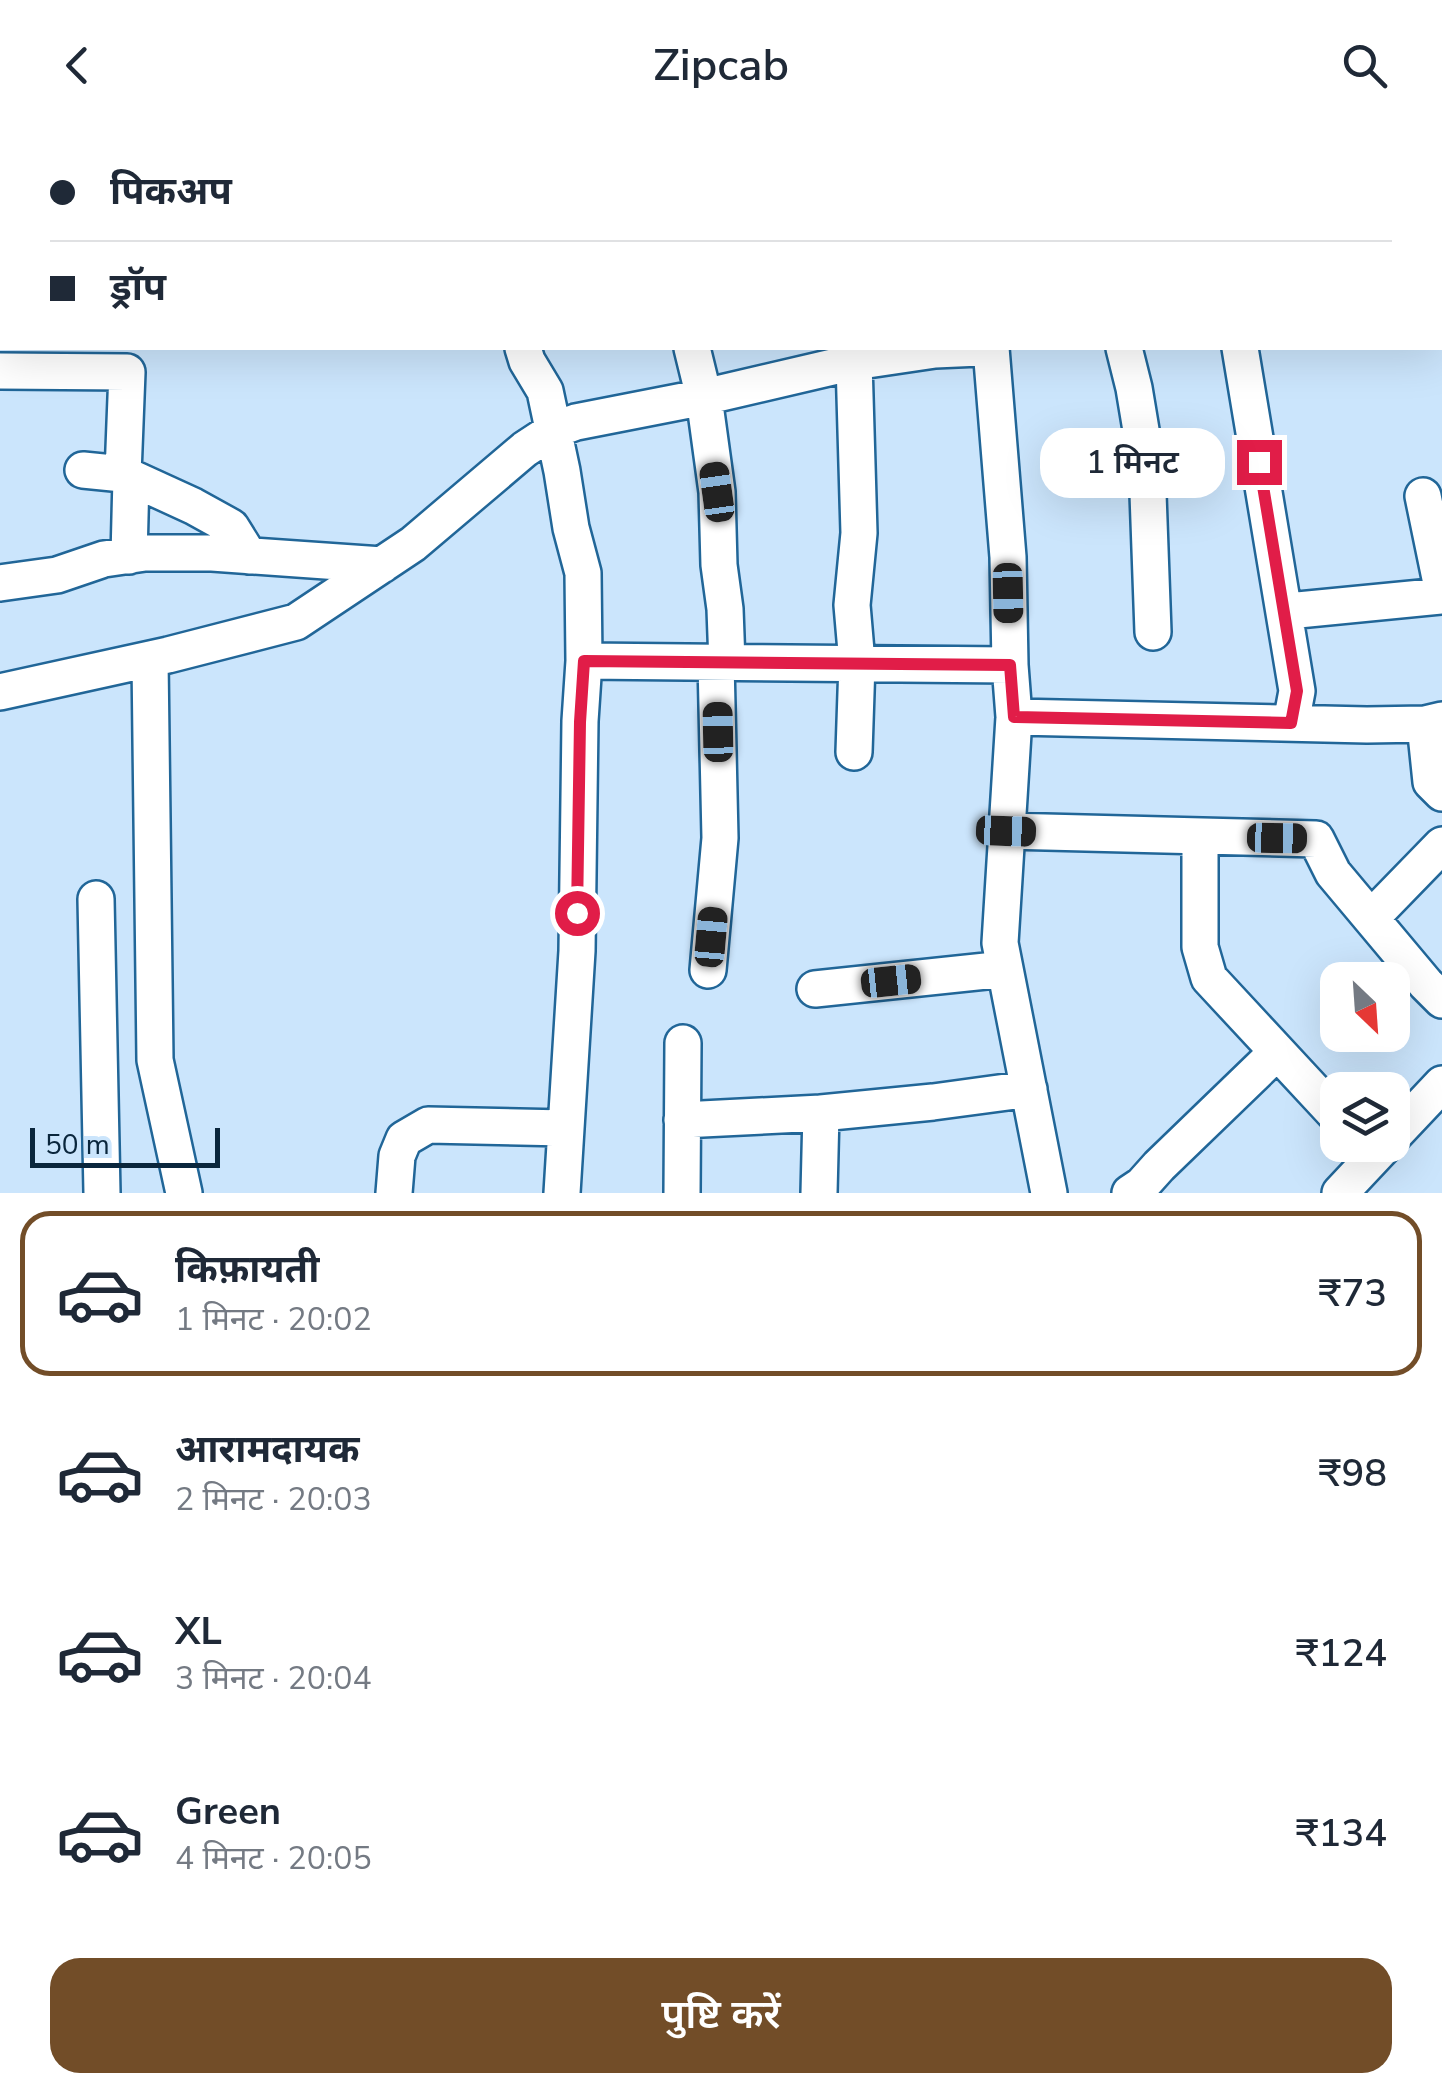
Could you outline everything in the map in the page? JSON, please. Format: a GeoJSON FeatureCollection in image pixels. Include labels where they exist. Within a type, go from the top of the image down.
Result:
{"type":"FeatureCollection","features":[{"type":"Feature","properties":{"kind":"street"},"geometry":{"type":"LineString","coordinates":[[523,350],[526,361],[546,391],[583,572],[576,952],[562,1193]]}},
{"type":"Feature","properties":{"kind":"street"},"geometry":{"type":"LineString","coordinates":[[692,350],[704,397],[717,492],[719,566],[725,609],[720,838],[708,970]]}},
{"type":"Feature","properties":{"kind":"street"},"geometry":{"type":"LineString","coordinates":[[0,692],[296,622],[414,544],[525,449],[554,430],[854,362],[928,350]]}},
{"type":"Feature","properties":{"kind":"street"},"geometry":{"type":"LineString","coordinates":[[991,350],[1008,557],[1014,717],[1000,943],[1049,1193]]}},
{"type":"Feature","properties":{"kind":"street"},"geometry":{"type":"LineString","coordinates":[[1124,350],[1147,466],[1154,632]]}},
{"type":"Feature","properties":{"kind":"street"},"geometry":{"type":"LineString","coordinates":[[1240,350],[1297,691],[1291,723]]}},
{"type":"Feature","properties":{"kind":"street"},"geometry":{"type":"LineString","coordinates":[[0,371],[130,360],[129,556]]}},
{"type":"Feature","properties":{"kind":"street"},"geometry":{"type":"LineString","coordinates":[[854,362],[859,532],[852,605],[858,664],[854,752]]}},
{"type":"Feature","properties":{"kind":"street"},"geometry":{"type":"LineString","coordinates":[[82,470],[127,476],[231,527],[248,556]]}},
{"type":"Feature","properties":{"kind":"street"},"geometry":{"type":"LineString","coordinates":[[1423,496],[1442,588]]}},
{"type":"Feature","properties":{"kind":"street"},"geometry":{"type":"LineString","coordinates":[[0,583],[57,575],[104,559],[179,553],[382,565]]}},
{"type":"Feature","properties":{"kind":"street"},"geometry":{"type":"LineString","coordinates":[[1298,610],[1442,596]]}},
{"type":"Feature","properties":{"kind":"street"},"geometry":{"type":"LineString","coordinates":[[150,659],[155,1060],[184,1193]]}},
{"type":"Feature","properties":{"kind":"street"},"geometry":{"type":"LineString","coordinates":[[584,661],[1010,665]]}},
{"type":"Feature","properties":{"kind":"street"},"geometry":{"type":"LineString","coordinates":[[1014,717],[1434,722],[1431,782],[1442,794]]}},
{"type":"Feature","properties":{"kind":"street"},"geometry":{"type":"LineString","coordinates":[[1006,831],[1316,839],[1333,873],[1442,1000]]}},
{"type":"Feature","properties":{"kind":"street"},"geometry":{"type":"LineString","coordinates":[[1200,836],[1200,947],[1209,978],[1320,1098]]}},
{"type":"Feature","properties":{"kind":"street"},"geometry":{"type":"LineString","coordinates":[[1371,918],[1442,845]]}},
{"type":"Feature","properties":{"kind":"street"},"geometry":{"type":"LineString","coordinates":[[96,899],[102,1193]]}},
{"type":"Feature","properties":{"kind":"street"},"geometry":{"type":"LineString","coordinates":[[815,989],[1005,968]]}},
{"type":"Feature","properties":{"kind":"street"},"geometry":{"type":"LineString","coordinates":[[682,1193],[683,1043]]}},
{"type":"Feature","properties":{"kind":"street"},"geometry":{"type":"LineString","coordinates":[[1130,1193],[1277,1052]]}},
{"type":"Feature","properties":{"kind":"street"},"geometry":{"type":"LineString","coordinates":[[1410,1115],[1442,1084]]}},
{"type":"Feature","properties":{"kind":"street"},"geometry":{"type":"LineString","coordinates":[[682,1120],[821,1112],[1029,1090]]}},
{"type":"Feature","properties":{"kind":"street"},"geometry":{"type":"LineString","coordinates":[[819,1193],[821,1112]]}},
{"type":"Feature","properties":{"kind":"street"},"geometry":{"type":"LineString","coordinates":[[394,1193],[397,1156],[404,1139],[428,1125],[566,1128]]}},
{"type":"Feature","properties":{"kind":"street"},"geometry":{"type":"LineString","coordinates":[[1340,1193],[1366,1162]]}},
{"type":"Feature","properties":{"kind":"route"},"geometry":{"type":"LineString","coordinates":[[577,913],[584,661],[1010,665],[1014,717],[1291,723],[1297,691],[1259,462]]}}]}
